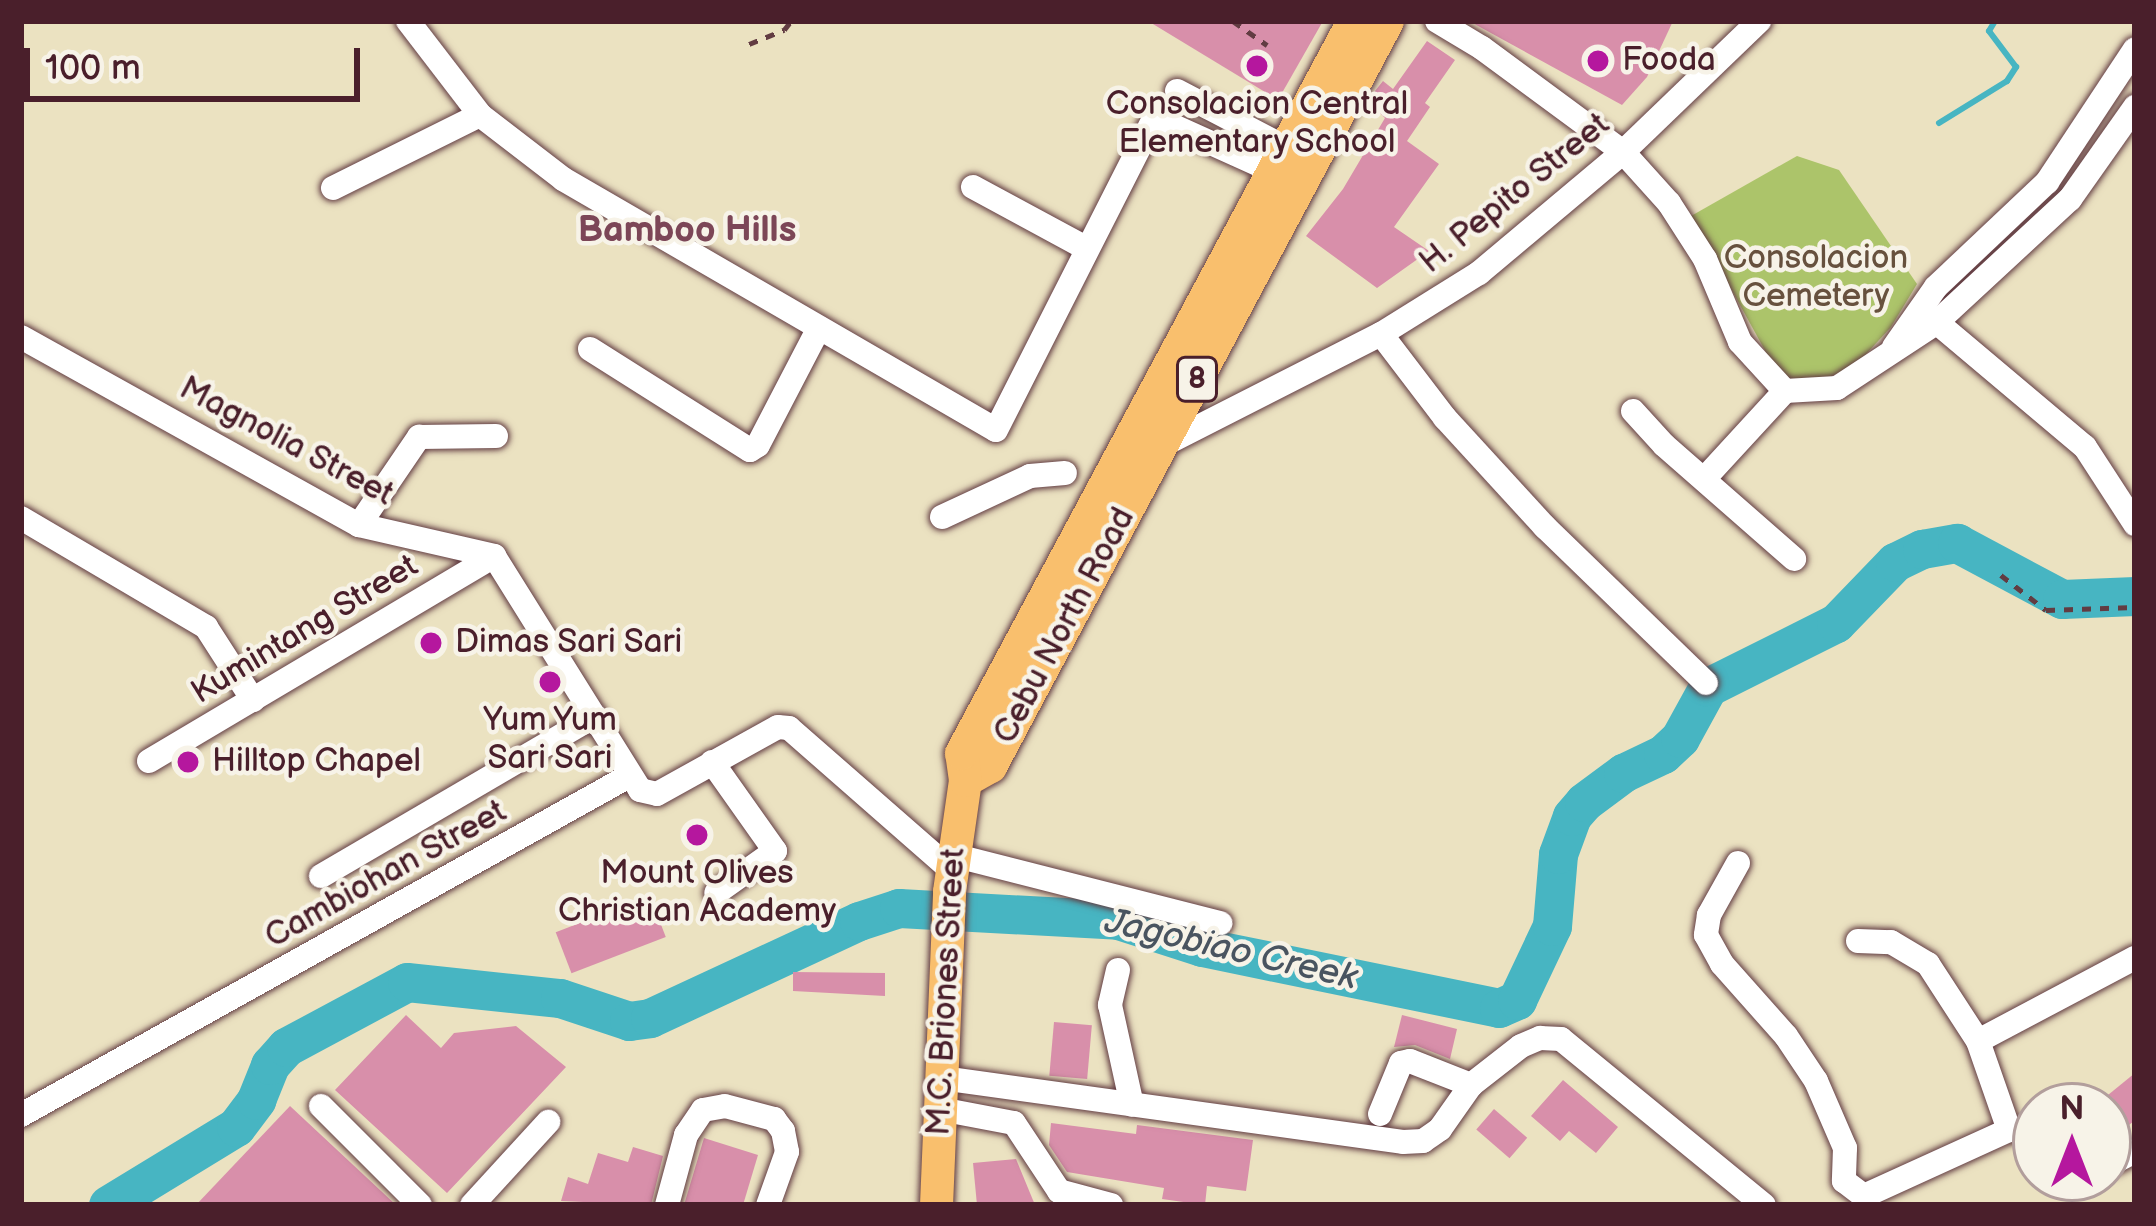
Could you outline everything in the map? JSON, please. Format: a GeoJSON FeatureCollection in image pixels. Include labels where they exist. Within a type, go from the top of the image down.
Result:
{"type":"FeatureCollection","features":[{"type":"Feature","properties":{"kind":"main road","name":"Cebu North Road"},"geometry":{"type":"LineString","coordinates":[[1353,21],[961,753],[965,780],[991,766],[1387,21]]}},
{"type":"Feature","properties":{"kind":"main road","name":"M.C. Briones Street"},"geometry":{"type":"LineString","coordinates":[[936,1205],[947,926],[965,780]]}},
{"type":"Feature","properties":{"kind":"street"},"geometry":{"type":"LineString","coordinates":[[408,21],[479,116],[563,179],[996,430],[1153,122],[1160,119],[1280,160]]}},
{"type":"Feature","properties":{"kind":"street"},"geometry":{"type":"LineString","coordinates":[[1437,21],[1482,48],[1623,152],[1669,203],[1705,259],[1740,342],[1785,391]]}},
{"type":"Feature","properties":{"kind":"street","name":"H. Pepito Street"},"geometry":{"type":"LineString","coordinates":[[1158,448],[1381,334],[1479,273],[1623,152],[1759,21]]}},
{"type":"Feature","properties":{"kind":"street"},"geometry":{"type":"LineString","coordinates":[[1705,478],[1785,391],[1837,388],[1890,354],[2047,182],[2135,49]]}},
{"type":"Feature","properties":{"kind":"street"},"geometry":{"type":"LineString","coordinates":[[1177,92],[1280,160]]}},
{"type":"Feature","properties":{"kind":"street"},"geometry":{"type":"LineString","coordinates":[[1928,316],[2069,199],[2135,107]]}},
{"type":"Feature","properties":{"kind":"street"},"geometry":{"type":"LineString","coordinates":[[333,188],[479,116]]}},
{"type":"Feature","properties":{"kind":"street"},"geometry":{"type":"LineString","coordinates":[[973,187],[1086,248]]}},
{"type":"Feature","properties":{"kind":"street"},"geometry":{"type":"LineString","coordinates":[[1928,316],[2085,447],[2135,524]]}},
{"type":"Feature","properties":{"kind":"street"},"geometry":{"type":"LineString","coordinates":[[590,350],[750,450],[758,445],[819,328]]}},
{"type":"Feature","properties":{"kind":"street"},"geometry":{"type":"LineString","coordinates":[[1381,334],[1445,418],[1545,527],[1706,682]]}},
{"type":"Feature","properties":{"kind":"street","name":"Magnolia Street"},"geometry":{"type":"LineString","coordinates":[[21,337],[359,524],[494,556]]}},
{"type":"Feature","properties":{"kind":"street"},"geometry":{"type":"LineString","coordinates":[[1633,411],[1793,559]]}},
{"type":"Feature","properties":{"kind":"street"},"geometry":{"type":"LineString","coordinates":[[359,524],[419,437],[496,436]]}},
{"type":"Feature","properties":{"kind":"street"},"geometry":{"type":"LineString","coordinates":[[943,517],[1030,476],[1064,473]]}},
{"type":"Feature","properties":{"kind":"street"},"geometry":{"type":"LineString","coordinates":[[21,518],[206,627],[253,700]]}},
{"type":"Feature","properties":{"kind":"street"},"geometry":{"type":"LineString","coordinates":[[494,556],[640,790],[657,794],[778,727],[789,728],[951,872],[1220,923]]}},
{"type":"Feature","properties":{"kind":"street","name":"Kumintang Street"},"geometry":{"type":"LineString","coordinates":[[149,761],[494,556]]}},
{"type":"Feature","properties":{"kind":"street"},"geometry":{"type":"LineString","coordinates":[[321,876],[595,716]]}},
{"type":"Feature","properties":{"kind":"street"},"geometry":{"type":"LineString","coordinates":[[712,762],[775,851],[716,893]]}},
{"type":"Feature","properties":{"kind":"street","name":"Cambiohan Street"},"geometry":{"type":"LineString","coordinates":[[21,1115],[629,776]]}},
{"type":"Feature","properties":{"kind":"street"},"geometry":{"type":"LineString","coordinates":[[1738,862],[1709,915],[1706,935],[1722,964],[1786,1036],[1816,1081],[1845,1148],[1844,1181],[1866,1201],[2012,1130]]}},
{"type":"Feature","properties":{"kind":"street"},"geometry":{"type":"LineString","coordinates":[[1858,941],[1891,942],[1928,964],[1978,1041],[2009,1130]]}},
{"type":"Feature","properties":{"kind":"street"},"geometry":{"type":"LineString","coordinates":[[1978,1041],[2135,958]]}},
{"type":"Feature","properties":{"kind":"street"},"geometry":{"type":"LineString","coordinates":[[1118,970],[1110,1005],[1132,1105]]}},
{"type":"Feature","properties":{"kind":"street"},"geometry":{"type":"LineString","coordinates":[[941,1094],[1132,1105],[1423,1141],[1440,1129],[1472,1085],[1521,1046],[1540,1038],[1561,1039],[1764,1205]]}},
{"type":"Feature","properties":{"kind":"street"},"geometry":{"type":"LineString","coordinates":[[1380,1114],[1401,1063],[1472,1085]]}},
{"type":"Feature","properties":{"kind":"street"},"geometry":{"type":"LineString","coordinates":[[941,1094],[1014,1123],[1059,1191],[1111,1205]]}},
{"type":"Feature","properties":{"kind":"street"},"geometry":{"type":"LineString","coordinates":[[321,1106],[420,1205]]}},
{"type":"Feature","properties":{"kind":"street"},"geometry":{"type":"LineString","coordinates":[[667,1205],[686,1135],[704,1110],[725,1106],[774,1119],[783,1131],[787,1152],[768,1205]]}},
{"type":"Feature","properties":{"kind":"street"},"geometry":{"type":"LineString","coordinates":[[472,1205],[548,1122]]}},
{"type":"Feature","properties":{"kind":"path"},"geometry":{"type":"LineString","coordinates":[[749,44],[784,30],[791,21]]}},
{"type":"Feature","properties":{"kind":"path"},"geometry":{"type":"LineString","coordinates":[[1234,21],[1267,45]]}},
{"type":"Feature","properties":{"kind":"path"},"geometry":{"type":"LineString","coordinates":[[2001,575],[2046,610],[2135,608]]}},
{"type":"Feature","properties":{"kind":"green space","name":"Consolacion Cemetery"},"geometry":{"type":"Polygon","coordinates":[[[1797,156],[1839,170],[1917,284],[1891,327],[1856,365],[1825,379],[1791,382],[1773,365],[1691,216],[1797,156]]]}},
{"type":"Feature","properties":{"kind":"building","name":"Consolacion Central Elementary School"},"geometry":{"type":"Polygon","coordinates":[[[1148,21],[1323,21],[1278,100],[1148,21]]]}},
{"type":"Feature","properties":{"kind":"building","name":"Fooda"},"geometry":{"type":"Polygon","coordinates":[[[1469,21],[1673,21],[1647,77],[1622,105],[1469,21]]]}},
{"type":"Feature","properties":{"kind":"building"},"geometry":{"type":"Polygon","coordinates":[[[1427,41],[1455,60],[1425,103],[1430,107],[1407,141],[1439,164],[1394,227],[1429,251],[1377,288],[1306,236],[1343,189],[1385,118],[1368,102],[1371,96],[1383,81],[1393,89],[1427,41]]]}},
{"type":"Feature","properties":{"kind":"building"},"geometry":{"type":"Polygon","coordinates":[[[650,896],[666,937],[571,973],[556,932],[650,896]]]}},
{"type":"Feature","properties":{"kind":"building"},"geometry":{"type":"Polygon","coordinates":[[[793,972],[885,973],[885,996],[793,991],[793,972]]]}},
{"type":"Feature","properties":{"kind":"building"},"geometry":{"type":"Polygon","coordinates":[[[406,1015],[441,1048],[454,1033],[516,1026],[566,1067],[447,1193],[335,1090],[406,1015]]]}},
{"type":"Feature","properties":{"kind":"building"},"geometry":{"type":"Polygon","coordinates":[[[1402,1015],[1457,1029],[1450,1059],[1415,1045],[1394,1047],[1402,1015]]]}},
{"type":"Feature","properties":{"kind":"building"},"geometry":{"type":"Polygon","coordinates":[[[1054,1022],[1092,1025],[1087,1079],[1049,1076],[1054,1022]]]}},
{"type":"Feature","properties":{"kind":"building"},"geometry":{"type":"Polygon","coordinates":[[[2135,1073],[2132,1123],[2132,1082],[2124,1082],[2135,1073]]]}},
{"type":"Feature","properties":{"kind":"building"},"geometry":{"type":"Polygon","coordinates":[[[1563,1080],[1618,1127],[1596,1153],[1569,1131],[1560,1141],[1531,1116],[1563,1080]]]}},
{"type":"Feature","properties":{"kind":"building"},"geometry":{"type":"Polygon","coordinates":[[[290,1106],[365,1176],[396,1205],[196,1205],[290,1106]]]}},
{"type":"Feature","properties":{"kind":"building"},"geometry":{"type":"Polygon","coordinates":[[[1494,1109],[1527,1138],[1509,1158],[1476,1129],[1494,1109]]]}},
{"type":"Feature","properties":{"kind":"building"},"geometry":{"type":"Polygon","coordinates":[[[1051,1123],[1136,1134],[1137,1125],[1253,1140],[1246,1191],[1207,1186],[1205,1205],[1162,1199],[1164,1188],[1067,1172],[1049,1145],[1051,1123]]]}},
{"type":"Feature","properties":{"kind":"building"},"geometry":{"type":"Polygon","coordinates":[[[704,1138],[758,1155],[743,1205],[684,1205],[704,1138]]]}},
{"type":"Feature","properties":{"kind":"building"},"geometry":{"type":"Polygon","coordinates":[[[633,1147],[663,1156],[651,1205],[561,1201],[568,1177],[588,1184],[598,1153],[628,1162],[633,1147]]]}},
{"type":"Feature","properties":{"kind":"building"},"geometry":{"type":"Polygon","coordinates":[[[1016,1159],[1035,1205],[977,1205],[973,1163],[1016,1159]]]}},
{"type":"Feature","properties":{"kind":"waterway"},"geometry":{"type":"LineString","coordinates":[[1939,123],[2007,81],[2016,67],[1989,31],[1995,21]]}},
{"type":"Feature","properties":{"kind":"waterway","name":"Jagobiao Creek"},"geometry":{"type":"LineString","coordinates":[[108,1205],[236,1127],[256,1100],[270,1065],[286,1047],[407,982],[560,998],[629,1021],[650,1018],[859,921],[899,908],[1118,920],[1202,947],[1499,1008],[1517,1000],[1552,926],[1558,854],[1572,816],[1584,802],[1623,773],[1663,754],[1680,738],[1708,687],[1836,623],[1895,562],[1922,549],[1957,543],[2062,599],[2135,596]]}},
{"type":"Feature","properties":{"kind":"place","name":"Fooda"},"geometry":{"type":"Point","coordinates":[1598,61]}},
{"type":"Feature","properties":{"kind":"place","name":"Consolacion Central Elementary School"},"geometry":{"type":"Point","coordinates":[1257,66]}},
{"type":"Feature","properties":{"kind":"place","name":"Dimas Sari Sari"},"geometry":{"type":"Point","coordinates":[431,643]}},
{"type":"Feature","properties":{"kind":"place","name":"Yum Yum Sari Sari"},"geometry":{"type":"Point","coordinates":[550,682]}},
{"type":"Feature","properties":{"kind":"place","name":"Hilltop Chapel"},"geometry":{"type":"Point","coordinates":[188,762]}},
{"type":"Feature","properties":{"kind":"place","name":"Mount Olives Christian Academy"},"geometry":{"type":"Point","coordinates":[697,835]}},
{"type":"Feature","properties":{"kind":"district","name":"Bamboo Hills"},"geometry":{"type":"Point","coordinates":[687,231]}}]}
